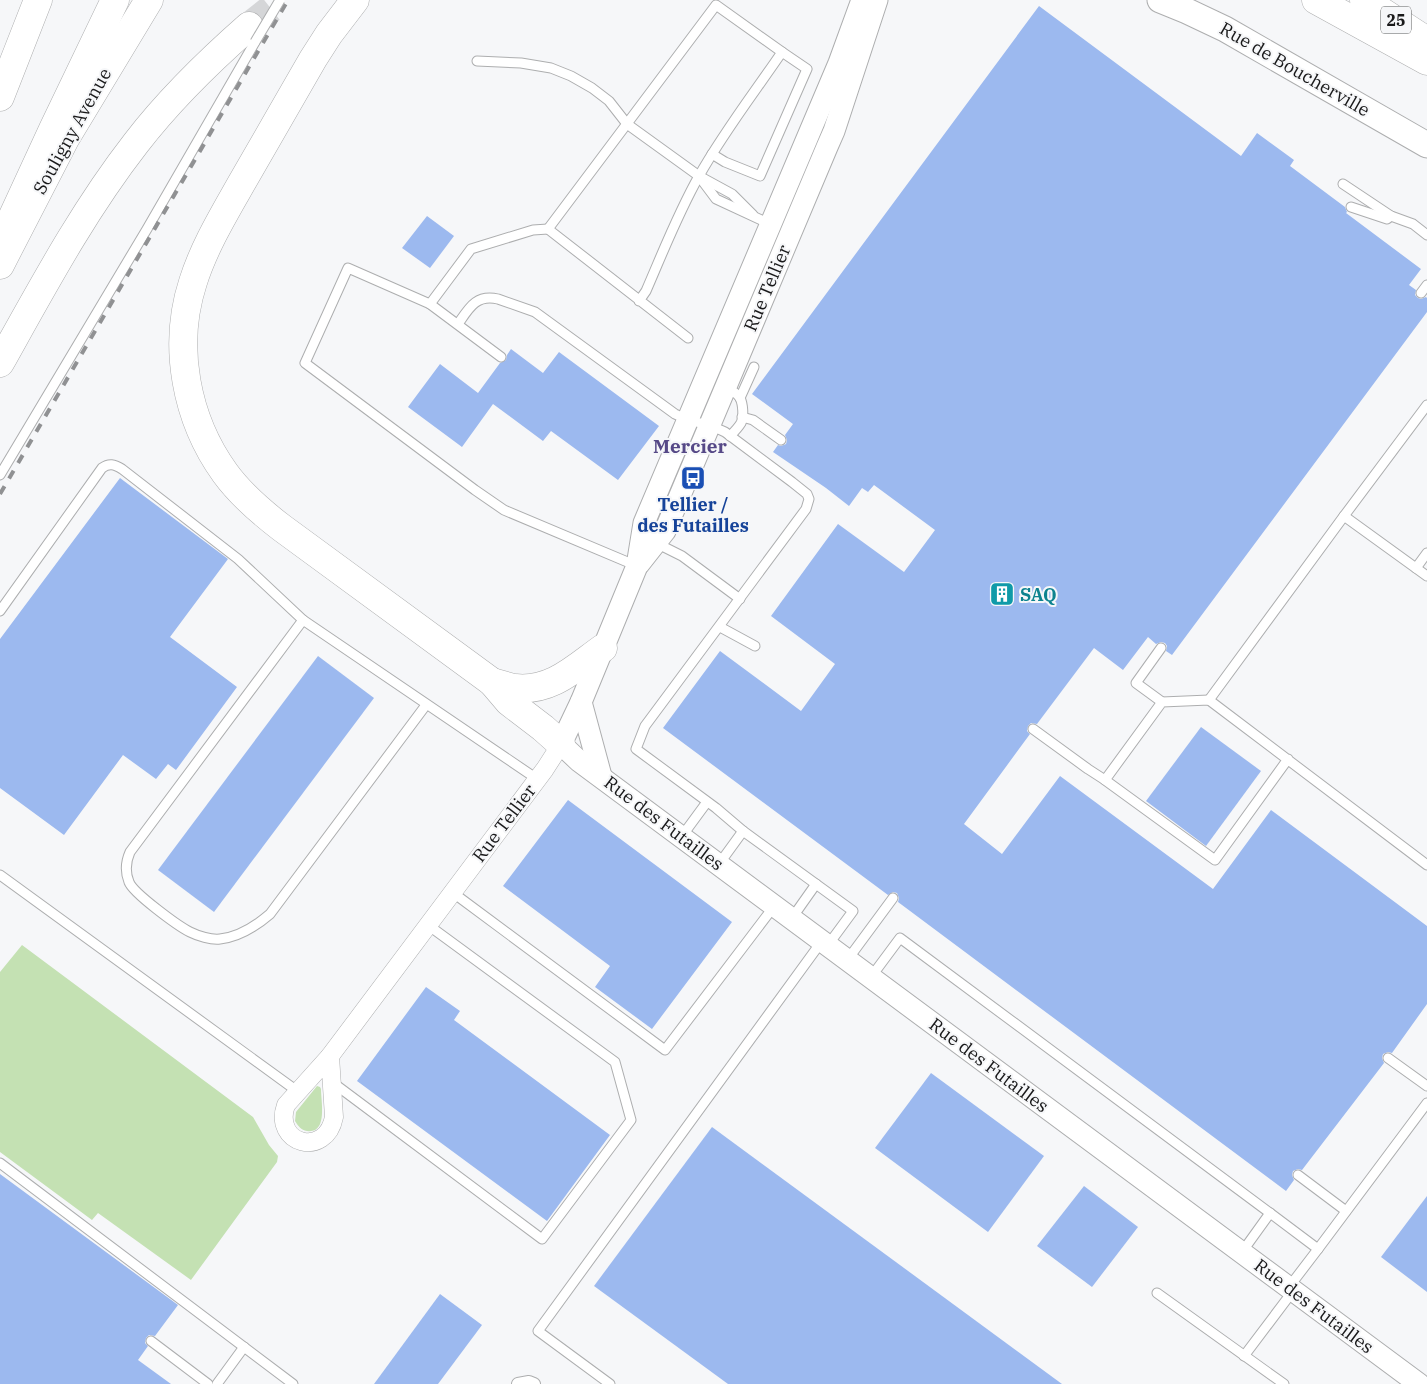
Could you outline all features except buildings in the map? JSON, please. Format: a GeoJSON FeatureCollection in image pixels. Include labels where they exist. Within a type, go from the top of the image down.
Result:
{"type":"FeatureCollection","features":[{"type":"Feature","properties":{"kind":"highway"},"geometry":{"type":"LineString","coordinates":[[0,97],[38,0]]}},
{"type":"Feature","properties":{"kind":"highway"},"geometry":{"type":"LineString","coordinates":[[0,244],[115,0]]}},
{"type":"Feature","properties":{"kind":"highway","name":"Souligny Avenue"},"geometry":{"type":"LineString","coordinates":[[0,265],[65,139],[149,0]]}},
{"type":"Feature","properties":{"kind":"highway"},"geometry":{"type":"LineString","coordinates":[[355,0],[313,59],[207,246],[192,284],[185,322],[186,382],[197,421],[214,457],[226,474],[251,502],[282,528],[492,682],[509,702],[561,744]]}},
{"type":"Feature","properties":{"kind":"highway"},"geometry":{"type":"LineString","coordinates":[[1316,0],[1427,61]]}},
{"type":"Feature","properties":{"kind":"highway","name":"25"},"geometry":{"type":"LineString","coordinates":[[1364,0],[1427,41]]}},
{"type":"Feature","properties":{"kind":"highway","name":"25"},"geometry":{"type":"LineString","coordinates":[[1396,0],[1427,23]]}},
{"type":"Feature","properties":{"kind":"highway"},"geometry":{"type":"LineString","coordinates":[[0,363],[62,254],[120,164],[150,126],[201,70],[252,34]]}},
{"type":"Feature","properties":{"kind":"highway"},"geometry":{"type":"LineString","coordinates":[[492,682],[518,688],[538,687],[563,677],[603,648]]}},
{"type":"Feature","properties":{"kind":"main road","name":"Rue de Boucherville"},"geometry":{"type":"LineString","coordinates":[[1160,0],[1187,10],[1225,29],[1427,145]]}},
{"type":"Feature","properties":{"kind":"street","name":"Rue Tellier"},"geometry":{"type":"LineString","coordinates":[[648,540],[665,531],[710,425],[720,386],[775,226],[862,0]]}},
{"type":"Feature","properties":{"kind":"street","name":"Rue Tellier"},"geometry":{"type":"LineString","coordinates":[[775,226],[834,131],[876,0]]}},
{"type":"Feature","properties":{"kind":"street","name":"Rue Tellier"},"geometry":{"type":"LineString","coordinates":[[330,1056],[334,1117],[332,1126],[321,1139],[313,1142],[304,1142],[296,1139],[285,1128],[283,1112],[286,1105],[330,1056],[552,759],[581,702],[648,540],[644,523],[687,420],[720,386]]}},
{"type":"Feature","properties":{"kind":"street"},"geometry":{"type":"LineString","coordinates":[[581,702],[601,776]]}},
{"type":"Feature","properties":{"kind":"street","name":"Rue des Futailles"},"geometry":{"type":"LineString","coordinates":[[561,744],[579,761],[1419,1384]]}},
{"type":"Feature","properties":{"kind":"street"},"geometry":{"type":"LineString","coordinates":[[518,1384],[529,1382],[534,1384]]}},
{"type":"Feature","properties":{"kind":"lane"},"geometry":{"type":"LineString","coordinates":[[0,475],[142,238],[252,34],[280,0]]}},
{"type":"Feature","properties":{"kind":"lane"},"geometry":{"type":"LineString","coordinates":[[548,229],[716,4],[807,69],[760,176],[725,162],[712,154]]}},
{"type":"Feature","properties":{"kind":"lane"},"geometry":{"type":"LineString","coordinates":[[639,300],[646,291],[682,209],[699,176],[733,122],[782,52]]}},
{"type":"Feature","properties":{"kind":"lane"},"geometry":{"type":"LineString","coordinates":[[477,61],[521,63],[551,68],[571,76],[592,88],[608,101],[627,124],[699,176],[716,199],[775,226]]}},
{"type":"Feature","properties":{"kind":"lane"},"geometry":{"type":"LineString","coordinates":[[1343,184],[1391,216],[1413,224],[1427,235]]}},
{"type":"Feature","properties":{"kind":"lane"},"geometry":{"type":"LineString","coordinates":[[1351,207],[1387,219],[1391,216]]}},
{"type":"Feature","properties":{"kind":"lane"},"geometry":{"type":"LineString","coordinates":[[430,304],[471,249],[533,230],[548,229],[688,338]]}},
{"type":"Feature","properties":{"kind":"lane"},"geometry":{"type":"LineString","coordinates":[[501,357],[430,304],[348,268],[305,363],[504,510],[637,566]]}},
{"type":"Feature","properties":{"kind":"lane"},"geometry":{"type":"LineString","coordinates":[[1421,293],[1427,285]]}},
{"type":"Feature","properties":{"kind":"lane"},"geometry":{"type":"LineString","coordinates":[[458,324],[471,305],[483,298],[492,298],[531,310],[675,414],[687,420],[710,425],[730,436],[792,482],[809,499],[806,509],[645,726],[636,749],[853,911],[825,943],[538,1331],[610,1384]]}},
{"type":"Feature","properties":{"kind":"lane"},"geometry":{"type":"LineString","coordinates":[[754,367],[720,386],[742,418],[753,420],[781,440]]}},
{"type":"Feature","properties":{"kind":"lane"},"geometry":{"type":"LineString","coordinates":[[1209,700],[1427,405]]}},
{"type":"Feature","properties":{"kind":"lane"},"geometry":{"type":"LineString","coordinates":[[730,436],[740,424],[742,418]]}},
{"type":"Feature","properties":{"kind":"lane"},"geometry":{"type":"LineString","coordinates":[[0,611],[102,468],[106,465],[116,465],[238,559],[303,620],[537,779]]}},
{"type":"Feature","properties":{"kind":"lane"},"geometry":{"type":"LineString","coordinates":[[1344,516],[1427,576]]}},
{"type":"Feature","properties":{"kind":"lane"},"geometry":{"type":"LineString","coordinates":[[648,540],[682,556],[740,599]]}},
{"type":"Feature","properties":{"kind":"lane"},"geometry":{"type":"LineString","coordinates":[[1416,568],[1427,553]]}},
{"type":"Feature","properties":{"kind":"lane"},"geometry":{"type":"LineString","coordinates":[[303,620],[130,852],[127,860],[126,871],[129,883],[138,894],[190,932],[218,940],[232,937],[258,925],[270,914],[426,705]]}},
{"type":"Feature","properties":{"kind":"lane"},"geometry":{"type":"LineString","coordinates":[[720,627],[755,646]]}},
{"type":"Feature","properties":{"kind":"lane"},"geometry":{"type":"LineString","coordinates":[[1161,648],[1136,683],[1162,702],[1209,700],[1427,865]]}},
{"type":"Feature","properties":{"kind":"lane"},"geometry":{"type":"LineString","coordinates":[[1105,780],[1162,702]]}},
{"type":"Feature","properties":{"kind":"lane"},"geometry":{"type":"LineString","coordinates":[[1033,729],[1215,860],[1288,759]]}},
{"type":"Feature","properties":{"kind":"lane"},"geometry":{"type":"LineString","coordinates":[[682,836],[708,802]]}},
{"type":"Feature","properties":{"kind":"lane"},"geometry":{"type":"LineString","coordinates":[[719,864],[744,831]]}},
{"type":"Feature","properties":{"kind":"lane"},"geometry":{"type":"LineString","coordinates":[[0,875],[297,1091]]}},
{"type":"Feature","properties":{"kind":"lane"},"geometry":{"type":"LineString","coordinates":[[452,892],[664,1050],[783,911],[816,884]]}},
{"type":"Feature","properties":{"kind":"lane"},"geometry":{"type":"LineString","coordinates":[[848,959],[893,898]]}},
{"type":"Feature","properties":{"kind":"lane"},"geometry":{"type":"LineString","coordinates":[[332,1081],[542,1239],[631,1120],[615,1062],[428,925]]}},
{"type":"Feature","properties":{"kind":"lane"},"geometry":{"type":"LineString","coordinates":[[871,977],[900,938],[1318,1249]]}},
{"type":"Feature","properties":{"kind":"lane"},"geometry":{"type":"LineString","coordinates":[[1388,1058],[1427,1086]]}},
{"type":"Feature","properties":{"kind":"lane"},"geometry":{"type":"LineString","coordinates":[[1244,1356],[1318,1249],[1427,1103]]}},
{"type":"Feature","properties":{"kind":"lane"},"geometry":{"type":"LineString","coordinates":[[0,1163],[293,1384]]}},
{"type":"Feature","properties":{"kind":"lane"},"geometry":{"type":"LineString","coordinates":[[1298,1175],[1346,1211]]}},
{"type":"Feature","properties":{"kind":"lane"},"geometry":{"type":"LineString","coordinates":[[1242,1252],[1270,1213]]}},
{"type":"Feature","properties":{"kind":"lane"},"geometry":{"type":"LineString","coordinates":[[1158,1293],[1284,1384]]}},
{"type":"Feature","properties":{"kind":"lane"},"geometry":{"type":"LineString","coordinates":[[151,1341],[208,1384]]}},
{"type":"Feature","properties":{"kind":"lane"},"geometry":{"type":"LineString","coordinates":[[217,1384],[244,1347]]}},
{"type":"Feature","properties":{"kind":"green space"},"geometry":{"type":"Polygon","coordinates":[[[22,945],[253,1117],[269,1145],[278,1156],[277,1162],[191,1280],[98,1213],[92,1220],[0,1152],[0,972],[22,945]]]}},
{"type":"Feature","properties":{"kind":"green space"},"geometry":{"type":"Polygon","coordinates":[[[317,1086],[321,1089],[321,1122],[314,1131],[307,1131],[300,1128],[295,1121],[296,1112],[317,1086]]]}},
{"type":"Feature","properties":{"kind":"tunnel"},"geometry":{"type":"LineString","coordinates":[[249,26],[282,0]]}},
{"type":"Feature","properties":{"kind":"railway"},"geometry":{"type":"LineString","coordinates":[[0,494],[288,0]]}},
{"type":"Feature","properties":{"kind":"place","name":"Tellier / des Futailles"},"geometry":{"type":"Point","coordinates":[693,478]}},
{"type":"Feature","properties":{"kind":"place","name":"SAQ"},"geometry":{"type":"Point","coordinates":[1002,594]}},
{"type":"Feature","properties":{"kind":"district","name":"Mercier"},"geometry":{"type":"Point","coordinates":[690,446]}}]}
